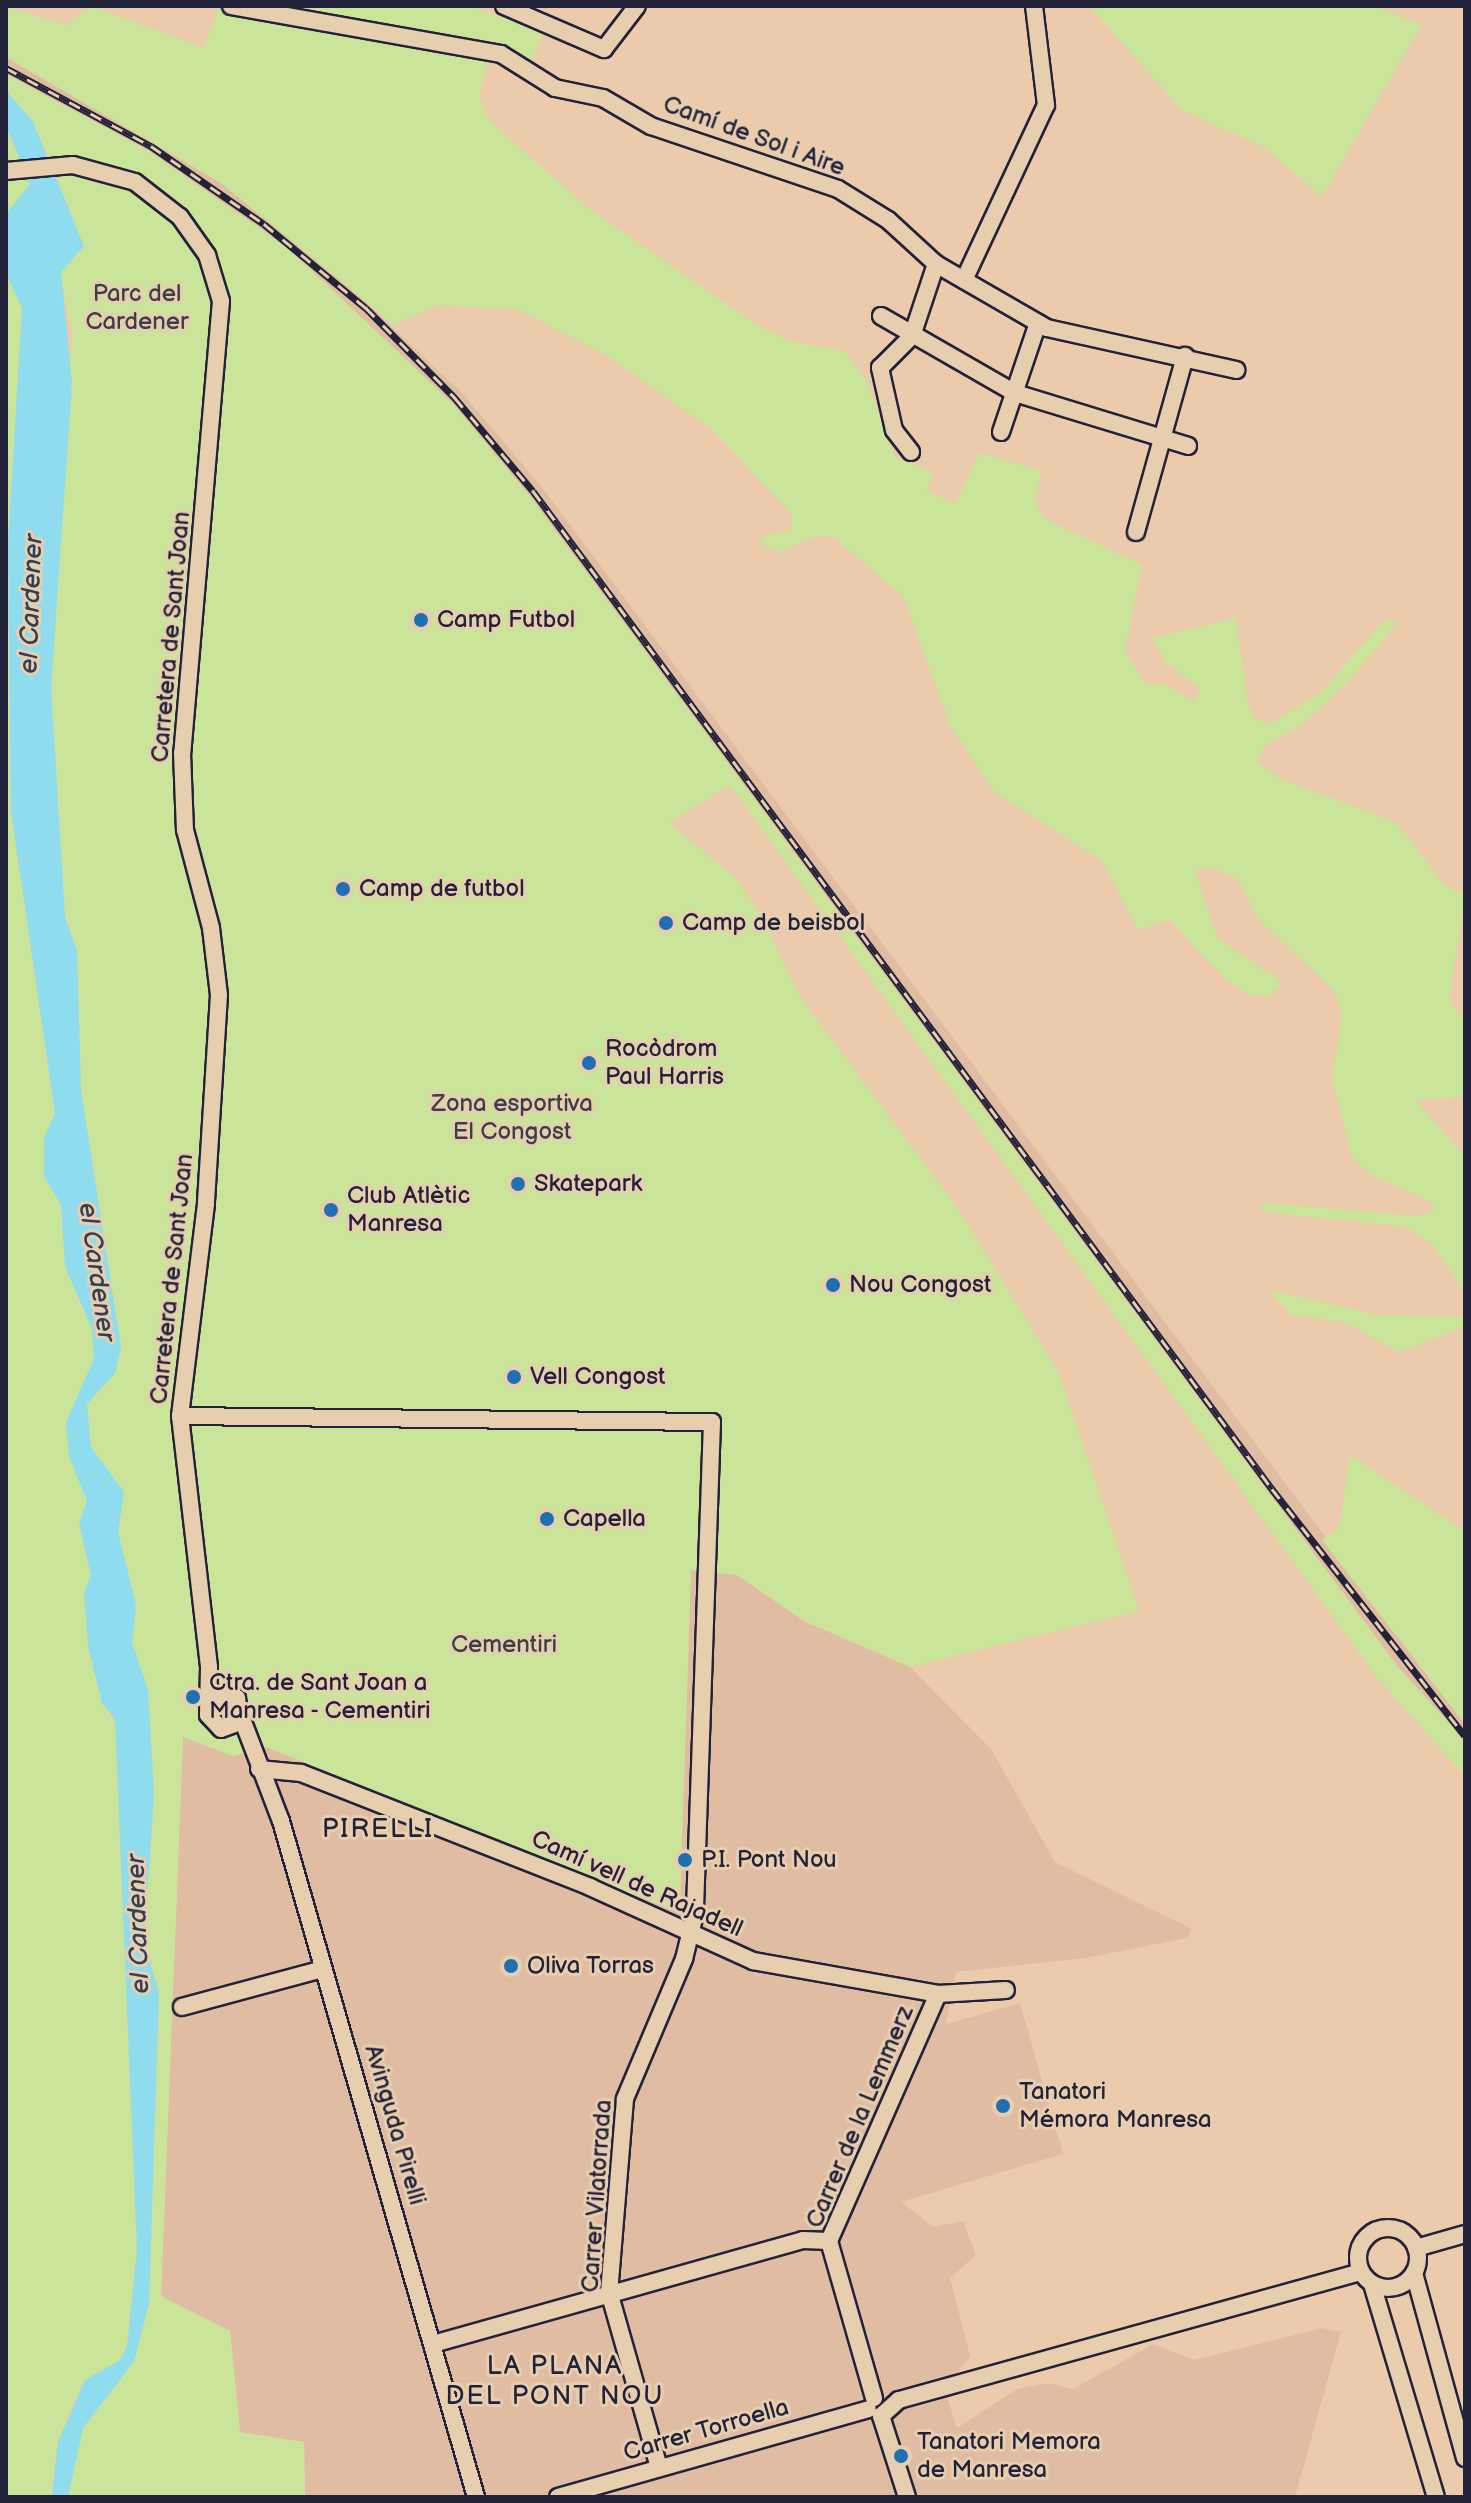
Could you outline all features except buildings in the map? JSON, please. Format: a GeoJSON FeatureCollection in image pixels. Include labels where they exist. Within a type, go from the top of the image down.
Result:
{"type":"FeatureCollection","features":[{"type":"Feature","properties":{"kind":"street","name":"Camí de Sol i Aire"},"geometry":{"type":"LineString","coordinates":[[231,6],[501,54],[555,88],[603,98],[651,126],[838,189],[888,220],[936,264],[1038,323],[1236,370]]}},
{"type":"Feature","properties":{"kind":"street"},"geometry":{"type":"LineString","coordinates":[[504,6],[526,10],[604,49],[637,6]]}},
{"type":"Feature","properties":{"kind":"street"},"geometry":{"type":"LineString","coordinates":[[964,280],[1046,105],[1034,6]]}},
{"type":"Feature","properties":{"kind":"street","name":"Carretera de Sant Joan"},"geometry":{"type":"LineString","coordinates":[[6,171],[73,165],[135,182],[180,217],[207,255],[221,301],[182,753],[185,830],[211,928],[219,995],[206,1204],[180,1416],[211,1701]]}},
{"type":"Feature","properties":{"kind":"street"},"geometry":{"type":"LineString","coordinates":[[911,452],[894,430],[880,368],[912,336],[936,264]]}},
{"type":"Feature","properties":{"kind":"street"},"geometry":{"type":"LineString","coordinates":[[881,316],[1015,393],[1188,446]]}},
{"type":"Feature","properties":{"kind":"street"},"geometry":{"type":"LineString","coordinates":[[1001,432],[1038,323]]}},
{"type":"Feature","properties":{"kind":"street"},"geometry":{"type":"LineString","coordinates":[[1136,532],[1185,356]]}},
{"type":"Feature","properties":{"kind":"street","name":"Carrer Vilatorrada"},"geometry":{"type":"LineString","coordinates":[[180,1416],[712,1422],[691,1934],[625,2099],[609,2292],[659,2467]]}},
{"type":"Feature","properties":{"kind":"street"},"geometry":{"type":"LineString","coordinates":[[209,1667],[242,1705],[242,1719],[227,1729],[210,1720],[211,1701],[232,1695]]}},
{"type":"Feature","properties":{"kind":"street","name":"Avinguda Pirelli"},"geometry":{"type":"LineString","coordinates":[[242,1719],[323,1969],[476,2497]]}},
{"type":"Feature","properties":{"kind":"street","name":"Avinguda Pirelli"},"geometry":{"type":"LineString","coordinates":[[227,1729],[259,1769]]}},
{"type":"Feature","properties":{"kind":"street","name":"Camí vell de Rajadell"},"geometry":{"type":"LineString","coordinates":[[259,1769],[301,1773],[691,1934],[782,1968],[891,1981],[938,1994],[1006,1990]]}},
{"type":"Feature","properties":{"kind":"street"},"geometry":{"type":"LineString","coordinates":[[182,2007],[323,1969]]}},
{"type":"Feature","properties":{"kind":"street","name":"Carrer de la Lemmerz"},"geometry":{"type":"LineString","coordinates":[[907,2497],[877,2407],[829,2241],[938,1994]]}},
{"type":"Feature","properties":{"kind":"street"},"geometry":{"type":"LineString","coordinates":[[1436,2497],[1366,2278],[1361,2246],[1379,2230],[1401,2232],[1416,2248],[1414,2273],[1465,2458]]}},
{"type":"Feature","properties":{"kind":"street"},"geometry":{"type":"LineString","coordinates":[[1416,2248],[1465,2234]]}},
{"type":"Feature","properties":{"kind":"street"},"geometry":{"type":"LineString","coordinates":[[433,2344],[609,2292],[803,2240],[829,2241]]}},
{"type":"Feature","properties":{"kind":"street"},"geometry":{"type":"LineString","coordinates":[[1366,2278],[1398,2286],[1414,2273]]}},
{"type":"Feature","properties":{"kind":"street","name":"Carrer Torroella"},"geometry":{"type":"LineString","coordinates":[[558,2497],[877,2407],[1366,2278]]}},
{"type":"Feature","properties":{"kind":"shaded area"},"geometry":{"type":"Polygon","coordinates":[[[6,57],[221,183],[322,261],[462,393],[541,486],[1465,1724],[1465,1741],[1398,1667],[529,495],[452,403],[288,248],[149,151],[6,74],[6,57]]]}},
{"type":"Feature","properties":{"kind":"shaded area"},"geometry":{"type":"Polygon","coordinates":[[[691,1570],[737,1575],[804,1621],[910,1667],[991,1749],[1055,1862],[1192,1929],[1187,1938],[1086,1958],[956,1972],[946,2024],[1020,2003],[1063,2154],[901,2202],[934,2227],[963,2221],[976,2255],[950,2278],[970,2356],[945,2391],[957,2428],[1017,2389],[1048,2383],[1073,2389],[1153,2344],[1194,2360],[1322,2328],[1341,2332],[1295,2497],[305,2497],[304,2442],[240,2432],[230,2331],[161,2297],[183,1736],[234,1756],[266,1747],[667,1908],[680,1901],[691,1570]]]}},
{"type":"Feature","properties":{"kind":"green space"},"geometry":{"type":"Polygon","coordinates":[[[6,6],[65,25],[92,6],[204,48],[219,6],[471,6],[543,33],[530,64],[492,59],[487,65],[479,97],[488,119],[588,208],[757,325],[786,340],[844,351],[866,380],[895,457],[933,473],[926,491],[956,504],[979,453],[1042,471],[1034,501],[1045,519],[1142,565],[1125,651],[1146,685],[1162,683],[1195,702],[1200,688],[1165,662],[1153,638],[1236,618],[1248,703],[1255,720],[1272,723],[1320,693],[1385,619],[1398,622],[1348,682],[1303,724],[1264,746],[1257,762],[1282,780],[1396,822],[1446,886],[1465,895],[1449,999],[1465,1022],[1465,1097],[1415,1100],[1465,1156],[1465,1291],[1430,1243],[1407,1227],[1264,1212],[1260,1206],[1267,1203],[1417,1216],[1433,1211],[1433,1203],[1371,1175],[1352,1158],[1332,1077],[1342,1016],[1335,991],[1259,920],[1237,879],[1212,868],[1195,871],[1217,938],[1278,979],[1281,986],[1269,996],[1250,995],[1226,980],[1169,920],[1138,930],[1102,861],[993,791],[950,726],[904,597],[833,537],[816,536],[780,552],[765,546],[759,540],[791,530],[792,514],[710,428],[606,355],[519,310],[438,305],[394,325],[221,183],[6,57],[6,6]]]}},
{"type":"Feature","properties":{"kind":"green space"},"geometry":{"type":"Polygon","coordinates":[[[1089,6],[1375,6],[1421,25],[1322,197],[1264,147],[1182,110],[1089,6]]]}},
{"type":"Feature","properties":{"kind":"green space","name":"Zona esportiva El Congost"},"geometry":{"type":"Polygon","coordinates":[[[6,74],[149,151],[288,248],[452,403],[529,495],[1398,1667],[1465,1741],[1465,1777],[1375,1675],[730,785],[669,823],[735,877],[762,916],[799,995],[959,1210],[1059,1373],[1139,1611],[910,1667],[804,1621],[737,1575],[691,1570],[680,1901],[667,1908],[266,1747],[233,1756],[183,1737],[161,2296],[230,2331],[240,2432],[304,2442],[305,2497],[68,2497],[67,2488],[83,2428],[134,2361],[149,2303],[159,1993],[144,1941],[154,1795],[148,1689],[132,1643],[136,1604],[118,1532],[124,1492],[91,1447],[87,1404],[115,1373],[121,1347],[81,1090],[77,951],[65,917],[51,688],[72,335],[60,272],[67,264],[59,182],[33,122],[6,90],[6,74]]]}},
{"type":"Feature","properties":{"kind":"green space"},"geometry":{"type":"Polygon","coordinates":[[[6,126],[30,184],[6,214],[6,126]]]}},
{"type":"Feature","properties":{"kind":"green space"},"geometry":{"type":"Polygon","coordinates":[[[6,274],[22,308],[8,545],[11,811],[55,1113],[44,1138],[44,1176],[61,1205],[65,1266],[92,1329],[94,1359],[66,1423],[69,1456],[87,1501],[79,1523],[91,1575],[84,1593],[88,1647],[102,1702],[115,1719],[137,2250],[127,2346],[119,2361],[85,2380],[58,2442],[51,2497],[6,2497],[6,274]]]}},
{"type":"Feature","properties":{"kind":"green space"},"geometry":{"type":"Polygon","coordinates":[[[1268,1290],[1378,1315],[1465,1317],[1465,1327],[1399,1352],[1344,1322],[1291,1315],[1268,1290]]]}},
{"type":"Feature","properties":{"kind":"green space"},"geometry":{"type":"Polygon","coordinates":[[[1350,1455],[1465,1531],[1465,1724],[1322,1540],[1339,1528],[1350,1455]]]}},
{"type":"Feature","properties":{"kind":"water","name":"el Cardener"},"geometry":{"type":"Polygon","coordinates":[[[6,90],[33,122],[84,246],[61,272],[72,383],[51,688],[65,917],[77,951],[81,1090],[121,1347],[115,1373],[87,1404],[91,1447],[124,1492],[118,1532],[136,1605],[132,1643],[148,1689],[154,1795],[144,1941],[159,1993],[149,2303],[134,2361],[83,2428],[68,2497],[52,2497],[58,2442],[85,2380],[119,2361],[127,2346],[137,2250],[115,1719],[102,1703],[88,1647],[84,1593],[91,1575],[79,1523],[87,1501],[69,1456],[66,1422],[94,1359],[92,1329],[65,1266],[61,1205],[44,1176],[44,1138],[55,1113],[11,811],[8,545],[22,308],[6,274],[6,214],[30,184],[6,126],[6,90]]]}},
{"type":"Feature","properties":{"kind":"railway"},"geometry":{"type":"LineString","coordinates":[[6,68],[151,146],[264,224],[366,308],[455,398],[533,491],[1272,1489],[1465,1736]]}},
{"type":"Feature","properties":{"kind":"place","name":"Camp Futbol"},"geometry":{"type":"Point","coordinates":[421,620]}},
{"type":"Feature","properties":{"kind":"place","name":"Camp de futbol"},"geometry":{"type":"Point","coordinates":[343,889]}},
{"type":"Feature","properties":{"kind":"place","name":"Camp de beisbol"},"geometry":{"type":"Point","coordinates":[666,923]}},
{"type":"Feature","properties":{"kind":"place","name":"Rocòdrom Paul Harris"},"geometry":{"type":"Point","coordinates":[589,1063]}},
{"type":"Feature","properties":{"kind":"place","name":"Skatepark"},"geometry":{"type":"Point","coordinates":[518,1184]}},
{"type":"Feature","properties":{"kind":"place","name":"Club Atlètic Manresa"},"geometry":{"type":"Point","coordinates":[331,1210]}},
{"type":"Feature","properties":{"kind":"place","name":"Nou Congost"},"geometry":{"type":"Point","coordinates":[833,1285]}},
{"type":"Feature","properties":{"kind":"place","name":"Vell Congost"},"geometry":{"type":"Point","coordinates":[514,1377]}},
{"type":"Feature","properties":{"kind":"place","name":"Capella"},"geometry":{"type":"Point","coordinates":[547,1519]}},
{"type":"Feature","properties":{"kind":"place","name":"Ctra. de Sant Joan a Manresa - Cementiri"},"geometry":{"type":"Point","coordinates":[193,1697]}},
{"type":"Feature","properties":{"kind":"place","name":"P.I. Pont Nou"},"geometry":{"type":"Point","coordinates":[685,1860]}},
{"type":"Feature","properties":{"kind":"place","name":"Oliva Torras"},"geometry":{"type":"Point","coordinates":[511,1966]}},
{"type":"Feature","properties":{"kind":"place","name":"Tanatori Mémora Manresa"},"geometry":{"type":"Point","coordinates":[1003,2106]}},
{"type":"Feature","properties":{"kind":"place","name":"Tanatori Memora de Manresa"},"geometry":{"type":"Point","coordinates":[901,2456]}},
{"type":"Feature","properties":{"kind":"district","name":"PIRELLI"},"geometry":{"type":"Point","coordinates":[378,1830]}},
{"type":"Feature","properties":{"kind":"district","name":"LA PLANA DEL PONT NOU"},"geometry":{"type":"Point","coordinates":[555,2382]}},
{"type":"Feature","properties":{"kind":"park label","name":"Parc del Cardener"},"geometry":{"type":"Point","coordinates":[137,308]}},
{"type":"Feature","properties":{"kind":"park label","name":"Cementiri"},"geometry":{"type":"Point","coordinates":[504,1645]}}]}
